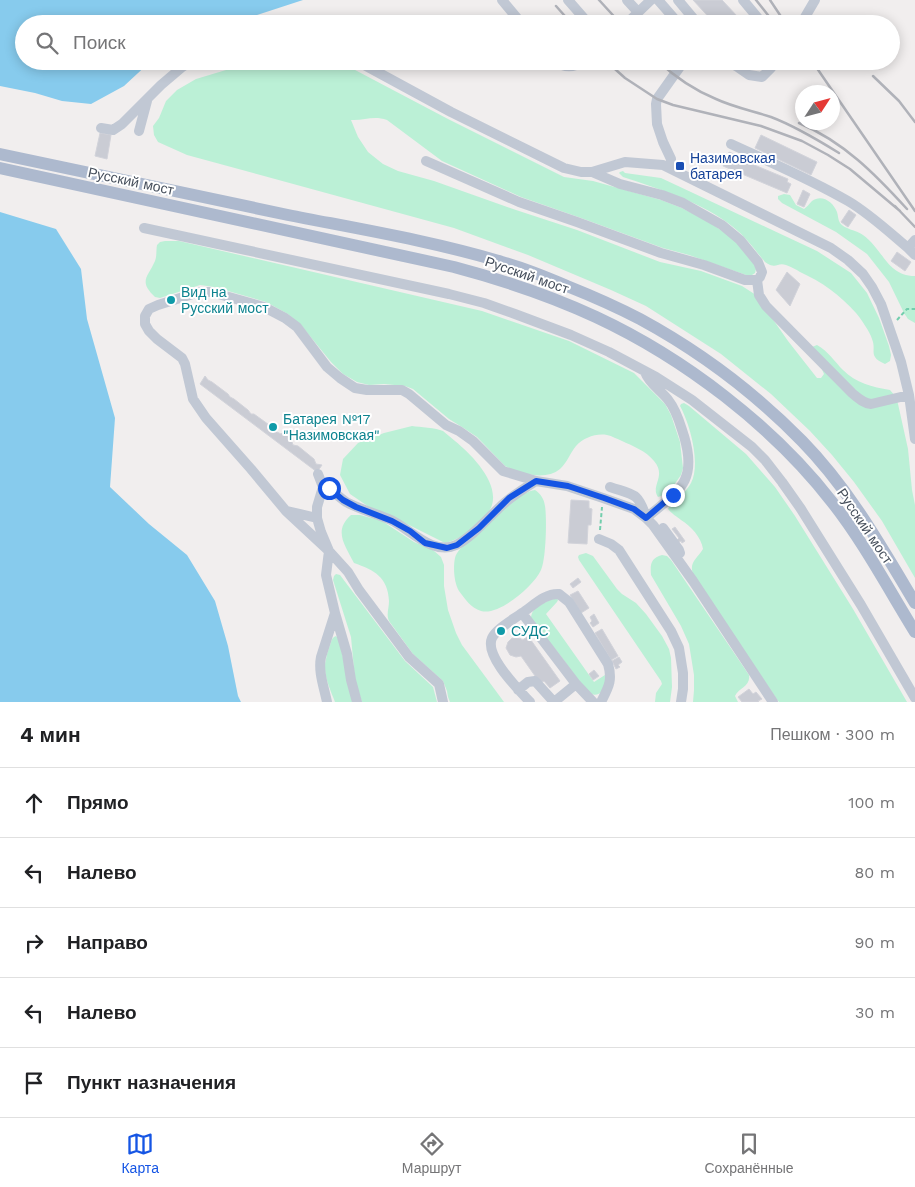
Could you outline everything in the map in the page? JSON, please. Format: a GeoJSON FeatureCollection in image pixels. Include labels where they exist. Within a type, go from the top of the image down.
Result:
{"type":"FeatureCollection","features":[{"type":"Feature","properties":{"kind":"main road","name":"Русский мост"},"geometry":{"type":"LineString","coordinates":[[0,154],[457,249],[526,269],[612,305],[649,324],[714,365],[763,404],[802,440],[845,490],[871,529],[915,603]]}},
{"type":"Feature","properties":{"kind":"main road","name":"Русский мост"},"geometry":{"type":"LineString","coordinates":[[0,168],[454,267],[498,279],[597,317],[665,354],[704,381],[751,417],[789,454],[838,510],[915,632]]}},
{"type":"Feature","properties":{"kind":"street"},"geometry":{"type":"LineString","coordinates":[[502,0],[514,15]]}},
{"type":"Feature","properties":{"kind":"street"},"geometry":{"type":"LineString","coordinates":[[568,0],[581,15]]}},
{"type":"Feature","properties":{"kind":"street"},"geometry":{"type":"LineString","coordinates":[[627,0],[638,12]]}},
{"type":"Feature","properties":{"kind":"street"},"geometry":{"type":"LineString","coordinates":[[658,0],[671,15]]}},
{"type":"Feature","properties":{"kind":"street"},"geometry":{"type":"LineString","coordinates":[[678,0],[690,15]]}},
{"type":"Feature","properties":{"kind":"street"},"geometry":{"type":"LineString","coordinates":[[743,0],[756,15]]}},
{"type":"Feature","properties":{"kind":"street"},"geometry":{"type":"LineString","coordinates":[[806,15],[815,0]]}},
{"type":"Feature","properties":{"kind":"street"},"geometry":{"type":"LineString","coordinates":[[635,15],[647,1]]}},
{"type":"Feature","properties":{"kind":"street"},"geometry":{"type":"LineString","coordinates":[[101,128],[113,130],[122,124],[179,70]]}},
{"type":"Feature","properties":{"kind":"street"},"geometry":{"type":"LineString","coordinates":[[374,70],[451,112],[564,168],[592,172],[625,162],[664,165],[831,248],[856,267],[869,281],[881,304],[901,362],[909,395],[915,439]]}},
{"type":"Feature","properties":{"kind":"street"},"geometry":{"type":"LineString","coordinates":[[671,169],[671,159],[657,124],[656,104],[657,99],[678,70]]}},
{"type":"Feature","properties":{"kind":"street"},"geometry":{"type":"LineString","coordinates":[[742,70],[749,75],[762,77],[769,70]]}},
{"type":"Feature","properties":{"kind":"street"},"geometry":{"type":"LineString","coordinates":[[139,131],[147,100]]}},
{"type":"Feature","properties":{"kind":"street"},"geometry":{"type":"LineString","coordinates":[[731,144],[848,201],[913,247]]}},
{"type":"Feature","properties":{"kind":"street"},"geometry":{"type":"LineString","coordinates":[[426,161],[519,202],[661,253],[704,265],[745,280],[757,280],[760,278],[762,272],[758,262],[740,240],[722,224],[683,203],[620,184],[592,172]]}},
{"type":"Feature","properties":{"kind":"street"},"geometry":{"type":"LineString","coordinates":[[144,228],[484,303],[571,335],[644,370],[692,400],[752,447],[765,460],[806,517],[861,605],[915,698]]}},
{"type":"Feature","properties":{"kind":"street"},"geometry":{"type":"LineString","coordinates":[[757,280],[759,295],[766,306],[861,400],[871,404],[909,395]]}},
{"type":"Feature","properties":{"kind":"street"},"geometry":{"type":"LineString","coordinates":[[444,702],[439,684],[410,657],[359,590],[348,572],[286,510],[206,418],[193,399],[182,358],[157,339],[145,324],[145,316],[149,309],[199,292],[211,292],[264,307],[297,327],[327,367],[340,378],[355,388],[402,390],[446,425],[473,441],[503,471],[536,481],[568,486],[634,509],[653,526],[773,702]]}},
{"type":"Feature","properties":{"kind":"street"},"geometry":{"type":"LineString","coordinates":[[644,370],[646,376],[669,401],[676,413],[685,441],[689,469],[686,479],[678,490],[646,518]]}},
{"type":"Feature","properties":{"kind":"street"},"geometry":{"type":"LineString","coordinates":[[318,474],[323,487],[316,508],[317,518],[329,551],[326,575],[347,654],[350,680],[357,702]]}},
{"type":"Feature","properties":{"kind":"street"},"geometry":{"type":"LineString","coordinates":[[323,487],[329,488],[343,500],[356,507],[392,521],[410,531],[425,543],[447,548],[457,545],[479,528],[509,498],[536,481]]}},
{"type":"Feature","properties":{"kind":"street"},"geometry":{"type":"LineString","coordinates":[[610,487],[636,496],[646,518]]}},
{"type":"Feature","properties":{"kind":"street"},"geometry":{"type":"LineString","coordinates":[[286,510],[317,518]]}},
{"type":"Feature","properties":{"kind":"street"},"geometry":{"type":"LineString","coordinates":[[663,528],[679,550],[680,553],[675,557]]}},
{"type":"Feature","properties":{"kind":"street"},"geometry":{"type":"LineString","coordinates":[[599,539],[619,550],[671,631],[679,648],[681,658],[683,689],[681,702]]}},
{"type":"Feature","properties":{"kind":"street"},"geometry":{"type":"LineString","coordinates":[[530,702],[518,690],[494,657],[491,646],[492,637],[498,630],[539,601],[554,594],[559,594],[564,596],[569,602],[608,664],[611,679],[601,702]]}},
{"type":"Feature","properties":{"kind":"street"},"geometry":{"type":"LineString","coordinates":[[327,702],[320,671],[320,657],[335,613]]}},
{"type":"Feature","properties":{"kind":"street"},"geometry":{"type":"LineString","coordinates":[[522,614],[576,684],[593,702]]}},
{"type":"Feature","properties":{"kind":"street"},"geometry":{"type":"LineString","coordinates":[[518,690],[528,682],[535,680],[554,702],[576,684]]}},
{"type":"Feature","properties":{"kind":"path"},"geometry":{"type":"LineString","coordinates":[[890,327],[907,309],[915,309]]}},
{"type":"Feature","properties":{"kind":"path"},"geometry":{"type":"LineString","coordinates":[[599,539],[604,498]]}},
{"type":"Feature","properties":{"kind":"green space"},"geometry":{"type":"Polygon","coordinates":[[[226,70],[355,70],[564,177],[593,181],[661,200],[709,222],[728,235],[754,264],[756,269],[752,275],[746,275],[663,248],[521,197],[442,161],[387,120],[373,118],[351,120],[358,137],[368,152],[383,164],[398,171],[434,181],[577,230],[660,262],[701,271],[742,286],[756,295],[817,378],[821,378],[824,374],[812,347],[817,345],[825,350],[853,378],[871,386],[890,390],[896,397],[908,449],[915,505],[915,578],[882,521],[854,482],[810,431],[771,394],[721,354],[646,306],[528,255],[454,228],[187,155],[158,142],[154,135],[153,126],[159,118],[166,101],[177,90],[196,79],[226,70]]]}},
{"type":"Feature","properties":{"kind":"green space"},"geometry":{"type":"Polygon","coordinates":[[[623,171],[625,173],[661,178],[817,251],[851,273],[867,293],[879,318],[889,346],[890,361],[885,364],[874,356],[872,339],[863,322],[844,300],[830,289],[788,266],[783,264],[774,266],[765,262],[742,235],[721,218],[681,198],[623,177],[619,173],[623,171]]]}},
{"type":"Feature","properties":{"kind":"green space"},"geometry":{"type":"Polygon","coordinates":[[[790,195],[796,205],[804,209],[816,199],[827,200],[835,208],[839,222],[842,225],[863,235],[898,272],[915,276],[915,323],[908,319],[889,282],[867,254],[836,232],[782,203],[778,196],[790,195]]]}},
{"type":"Feature","properties":{"kind":"green space"},"geometry":{"type":"Polygon","coordinates":[[[165,241],[179,241],[482,311],[569,341],[634,373],[665,404],[671,415],[680,442],[683,468],[681,475],[674,485],[658,497],[656,489],[659,471],[654,461],[635,447],[611,436],[603,435],[590,437],[579,443],[562,467],[554,473],[533,475],[511,469],[505,466],[477,437],[449,419],[413,389],[405,386],[384,384],[369,385],[357,382],[343,374],[301,325],[288,314],[266,302],[214,287],[200,285],[160,298],[155,297],[147,287],[146,279],[155,261],[157,245],[165,241]]]}},
{"type":"Feature","properties":{"kind":"green space"},"geometry":{"type":"Polygon","coordinates":[[[684,403],[746,454],[775,487],[853,609],[907,702],[778,701],[692,572],[692,565],[703,549],[698,536],[668,509],[687,489],[694,475],[695,455],[691,433],[680,406],[684,403]]]}},
{"type":"Feature","properties":{"kind":"green space"},"geometry":{"type":"Polygon","coordinates":[[[412,426],[443,431],[476,461],[488,478],[491,487],[492,505],[488,512],[471,530],[449,542],[445,543],[393,517],[372,509],[350,494],[340,475],[343,459],[358,443],[384,433],[412,426]]]}},
{"type":"Feature","properties":{"kind":"green space"},"geometry":{"type":"Polygon","coordinates":[[[535,490],[545,503],[546,512],[545,549],[541,570],[524,591],[506,604],[488,611],[477,610],[468,603],[457,588],[454,570],[455,558],[464,545],[512,502],[523,494],[535,490]]]}},
{"type":"Feature","properties":{"kind":"green space"},"geometry":{"type":"Polygon","coordinates":[[[351,515],[360,515],[382,521],[414,542],[433,550],[441,557],[444,565],[444,586],[448,610],[456,633],[462,645],[504,702],[450,702],[443,681],[413,654],[389,621],[388,593],[383,580],[374,572],[354,563],[342,538],[343,527],[351,515]]]}},
{"type":"Feature","properties":{"kind":"green space"},"geometry":{"type":"Polygon","coordinates":[[[586,553],[593,556],[617,589],[636,603],[662,636],[669,649],[671,658],[672,687],[670,702],[655,702],[656,693],[662,684],[661,681],[579,560],[579,555],[586,553]]]}},
{"type":"Feature","properties":{"kind":"green space"},"geometry":{"type":"Polygon","coordinates":[[[662,555],[667,556],[671,560],[749,675],[747,684],[735,696],[738,702],[693,702],[694,675],[689,644],[681,626],[651,575],[652,562],[662,555]]]}},
{"type":"Feature","properties":{"kind":"green space"},"geometry":{"type":"Polygon","coordinates":[[[336,574],[340,575],[405,661],[433,687],[437,702],[362,702],[355,680],[351,637],[333,580],[336,574]]]}},
{"type":"Feature","properties":{"kind":"green space"},"geometry":{"type":"Polygon","coordinates":[[[553,598],[558,600],[546,614],[594,682],[605,675],[607,676],[603,691],[599,694],[591,694],[579,681],[531,619],[535,609],[553,598]]]}},
{"type":"Feature","properties":{"kind":"green space"},"geometry":{"type":"Polygon","coordinates":[[[336,636],[339,640],[353,702],[335,702],[327,681],[325,670],[326,656],[332,639],[336,636]]]}},
{"type":"Feature","properties":{"kind":"water"},"geometry":{"type":"Polygon","coordinates":[[[0,0],[303,0],[257,15],[15,15],[15,70],[141,70],[124,86],[91,104],[62,101],[0,86],[0,0]]]}},
{"type":"Feature","properties":{"kind":"water"},"geometry":{"type":"Polygon","coordinates":[[[0,212],[56,229],[81,269],[87,319],[115,418],[110,487],[149,524],[187,555],[215,601],[241,702],[0,702],[0,212]]]}},
{"type":"Feature","properties":{"kind":"building"},"geometry":{"type":"Polygon","coordinates":[[[693,0],[722,0],[736,15],[707,15],[693,0]]]}},
{"type":"Feature","properties":{"kind":"building"},"geometry":{"type":"Polygon","coordinates":[[[100,133],[111,135],[107,159],[95,156],[100,133]]]}},
{"type":"Feature","properties":{"kind":"building"},"geometry":{"type":"Polygon","coordinates":[[[761,135],[817,162],[811,175],[755,148],[761,135]]]}},
{"type":"Feature","properties":{"kind":"building"},"geometry":{"type":"Polygon","coordinates":[[[729,152],[788,179],[787,182],[791,184],[787,193],[723,166],[729,152]]]}},
{"type":"Feature","properties":{"kind":"building"},"geometry":{"type":"Polygon","coordinates":[[[803,190],[810,194],[804,207],[797,204],[803,190]]]}},
{"type":"Feature","properties":{"kind":"building"},"geometry":{"type":"Polygon","coordinates":[[[849,210],[856,215],[848,227],[841,222],[849,210]]]}},
{"type":"Feature","properties":{"kind":"building"},"geometry":{"type":"Polygon","coordinates":[[[897,252],[911,262],[905,271],[891,261],[897,252]]]}},
{"type":"Feature","properties":{"kind":"building"},"geometry":{"type":"Polygon","coordinates":[[[787,272],[800,284],[790,306],[776,290],[787,272]]]}},
{"type":"Feature","properties":{"kind":"building"},"geometry":{"type":"Polygon","coordinates":[[[205,376],[251,414],[254,414],[272,427],[273,430],[281,434],[285,430],[290,434],[288,439],[293,445],[298,446],[314,459],[316,464],[322,465],[317,472],[200,384],[205,376]]]}},
{"type":"Feature","properties":{"kind":"building"},"geometry":{"type":"Polygon","coordinates":[[[571,500],[589,501],[589,508],[592,509],[591,525],[588,525],[587,544],[568,543],[571,500]]]}},
{"type":"Feature","properties":{"kind":"building"},"geometry":{"type":"Polygon","coordinates":[[[675,527],[685,541],[682,543],[677,540],[679,538],[672,529],[675,527]]]}},
{"type":"Feature","properties":{"kind":"building"},"geometry":{"type":"Polygon","coordinates":[[[578,578],[581,582],[573,588],[570,584],[578,578]]]}},
{"type":"Feature","properties":{"kind":"building"},"geometry":{"type":"Polygon","coordinates":[[[578,591],[589,608],[581,613],[570,595],[578,591]]]}},
{"type":"Feature","properties":{"kind":"building"},"geometry":{"type":"Polygon","coordinates":[[[594,614],[599,623],[593,627],[590,623],[592,621],[590,617],[594,614]]]}},
{"type":"Feature","properties":{"kind":"building"},"geometry":{"type":"Polygon","coordinates":[[[602,629],[618,656],[611,660],[595,633],[602,629]]]}},
{"type":"Feature","properties":{"kind":"building"},"geometry":{"type":"Polygon","coordinates":[[[528,636],[560,681],[550,688],[544,681],[540,683],[521,656],[510,655],[506,648],[512,638],[523,640],[528,636]]]}},
{"type":"Feature","properties":{"kind":"building"},"geometry":{"type":"Polygon","coordinates":[[[619,657],[622,662],[618,665],[620,667],[616,669],[612,661],[619,657]]]}},
{"type":"Feature","properties":{"kind":"building"},"geometry":{"type":"Polygon","coordinates":[[[594,670],[599,676],[593,680],[589,674],[594,670]]]}},
{"type":"Feature","properties":{"kind":"building"},"geometry":{"type":"Polygon","coordinates":[[[749,689],[753,694],[756,692],[762,699],[759,702],[742,702],[738,697],[749,689]]]}},
{"type":"Feature","properties":{"kind":"railway"},"geometry":{"type":"LineString","coordinates":[[599,0],[613,15]]}},
{"type":"Feature","properties":{"kind":"railway"},"geometry":{"type":"LineString","coordinates":[[756,0],[768,15]]}},
{"type":"Feature","properties":{"kind":"railway"},"geometry":{"type":"LineString","coordinates":[[770,0],[780,15]]}},
{"type":"Feature","properties":{"kind":"railway"},"geometry":{"type":"LineString","coordinates":[[556,6],[564,15]]}},
{"type":"Feature","properties":{"kind":"railway"},"geometry":{"type":"LineString","coordinates":[[616,70],[657,99],[673,105],[761,126],[802,141],[850,169],[900,211]]}},
{"type":"Feature","properties":{"kind":"railway"},"geometry":{"type":"LineString","coordinates":[[669,70],[700,92],[729,104],[771,117],[839,153]]}},
{"type":"Feature","properties":{"kind":"railway"},"geometry":{"type":"LineString","coordinates":[[818,70],[915,211]]}},
{"type":"Feature","properties":{"kind":"railway"},"geometry":{"type":"LineString","coordinates":[[873,76],[899,101],[915,122]]}},
{"type":"Feature","properties":{"kind":"railway"},"geometry":{"type":"LineString","coordinates":[[813,130],[845,149],[871,171],[907,209]]}},
{"type":"Feature","properties":{"kind":"railway"},"geometry":{"type":"LineString","coordinates":[[895,206],[915,227]]}},
{"type":"Feature","properties":{"kind":"place","name":"Назимовская батарея"},"geometry":{"type":"Point","coordinates":[680,166]}},
{"type":"Feature","properties":{"kind":"place","name":"Вид на Русский мост"},"geometry":{"type":"Point","coordinates":[171,300]}},
{"type":"Feature","properties":{"kind":"place","name":"Батарея №17 \"Назимовская\""},"geometry":{"type":"Point","coordinates":[273,427]}},
{"type":"Feature","properties":{"kind":"place","name":"СУДС"},"geometry":{"type":"Point","coordinates":[501,631]}},
{"type":"Feature","properties":{"kind":"route"},"geometry":{"type":"LineString","coordinates":[[329,488],[343,500],[392,521],[410,531],[425,543],[447,548],[457,545],[479,528],[509,498],[536,481],[568,486],[604,498],[634,509],[646,518],[673,495]]}}]}
